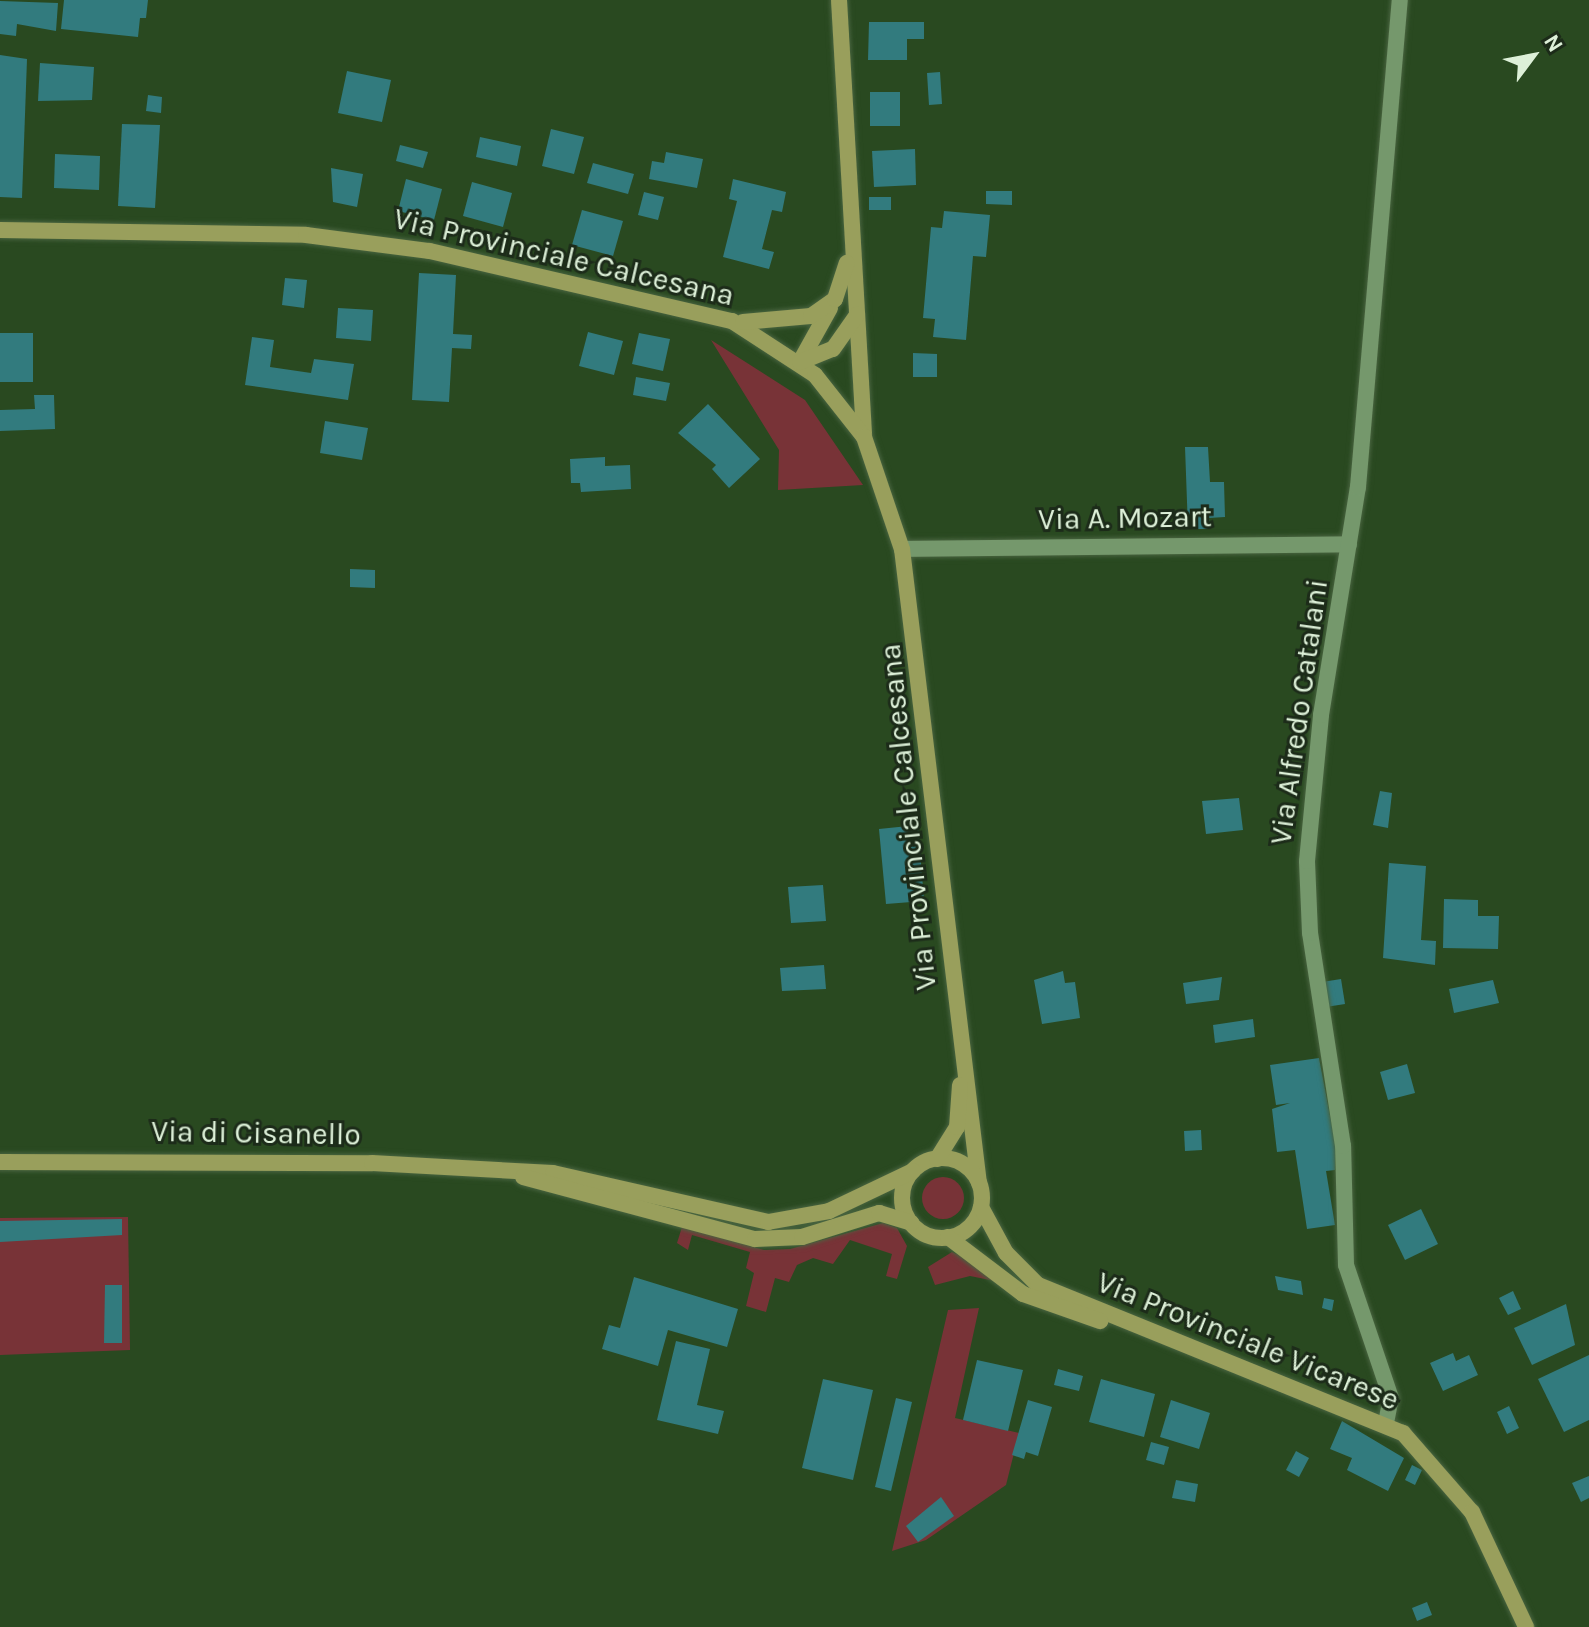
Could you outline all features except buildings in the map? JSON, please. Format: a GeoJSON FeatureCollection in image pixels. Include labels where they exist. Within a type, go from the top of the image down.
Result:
{"type":"FeatureCollection","features":[{"type":"Feature","properties":{"kind":"main road"},"geometry":{"type":"LineString","coordinates":[[839,0],[849,246],[858,314],[864,437]]}},
{"type":"Feature","properties":{"kind":"main road","name":"Via Provinciale Calcesana"},"geometry":{"type":"LineString","coordinates":[[0,230],[342,238],[468,258],[732,321],[800,362],[864,437],[902,549],[979,1183]]}},
{"type":"Feature","properties":{"kind":"main road"},"geometry":{"type":"LineString","coordinates":[[800,362],[835,299],[849,246]]}},
{"type":"Feature","properties":{"kind":"main road"},"geometry":{"type":"LineString","coordinates":[[732,321],[797,321],[835,299]]}},
{"type":"Feature","properties":{"kind":"main road"},"geometry":{"type":"LineString","coordinates":[[800,362],[833,349],[858,314]]}},
{"type":"Feature","properties":{"kind":"main road","name":"Via Provinciale Calcesana"},"geometry":{"type":"LineString","coordinates":[[937,1159],[957,1127],[963,1064]]}},
{"type":"Feature","properties":{"kind":"main road"},"geometry":{"type":"LineString","coordinates":[[948,1237],[970,1227],[981,1207],[979,1183],[963,1164],[937,1159],[913,1171],[903,1192],[911,1223],[948,1237],[1029,1297],[1121,1324]]}},
{"type":"Feature","properties":{"kind":"main road","name":"Via di Cisanello"},"geometry":{"type":"LineString","coordinates":[[0,1162],[372,1163],[553,1173],[684,1205],[790,1221],[844,1206],[913,1171]]}},
{"type":"Feature","properties":{"kind":"main road","name":"Via di Cisanello"},"geometry":{"type":"LineString","coordinates":[[510,1173],[667,1219],[768,1240],[879,1213],[911,1223]]}},
{"type":"Feature","properties":{"kind":"main road"},"geometry":{"type":"LineString","coordinates":[[667,1219],[684,1205]]}},
{"type":"Feature","properties":{"kind":"main road","name":"Via Provinciale Vicarese"},"geometry":{"type":"LineString","coordinates":[[981,1207],[1025,1275],[1121,1324],[1386,1423],[1420,1447],[1462,1497],[1526,1627]]}},
{"type":"Feature","properties":{"kind":"street","name":"Via Alfredo Catalani"},"geometry":{"type":"LineString","coordinates":[[1386,1423],[1391,1398],[1346,1265],[1342,1136],[1308,905],[1315,766],[1349,544],[1400,0]]}},
{"type":"Feature","properties":{"kind":"street","name":"Via A. Mozart"},"geometry":{"type":"LineString","coordinates":[[902,549],[1349,544]]}},
{"type":"Feature","properties":{"kind":"shaded area"},"geometry":{"type":"Polygon","coordinates":[[[711,340],[805,400],[863,485],[778,490],[779,450],[711,340]]]}},
{"type":"Feature","properties":{"kind":"shaded area"},"geometry":{"type":"Polygon","coordinates":[[[943,1177],[958,1183],[964,1198],[958,1213],[943,1219],[928,1213],[922,1198],[928,1183],[943,1177]]]}},
{"type":"Feature","properties":{"kind":"shaded area"},"geometry":{"type":"Polygon","coordinates":[[[128,1217],[130,1350],[0,1355],[0,1218],[128,1217]]]}},
{"type":"Feature","properties":{"kind":"shaded area"},"geometry":{"type":"Polygon","coordinates":[[[883,1223],[897,1228],[907,1246],[897,1279],[886,1276],[892,1254],[850,1240],[833,1264],[813,1258],[797,1265],[789,1282],[775,1278],[766,1312],[746,1306],[754,1273],[746,1268],[750,1252],[692,1235],[688,1250],[677,1243],[682,1227],[764,1250],[790,1249],[883,1223]]]}},
{"type":"Feature","properties":{"kind":"shaded area"},"geometry":{"type":"Polygon","coordinates":[[[952,1252],[970,1260],[1000,1282],[970,1276],[935,1285],[928,1267],[952,1252]]]}},
{"type":"Feature","properties":{"kind":"shaded area"},"geometry":{"type":"Polygon","coordinates":[[[979,1308],[955,1418],[1019,1433],[1006,1485],[926,1540],[892,1551],[948,1310],[979,1308]]]}}]}
